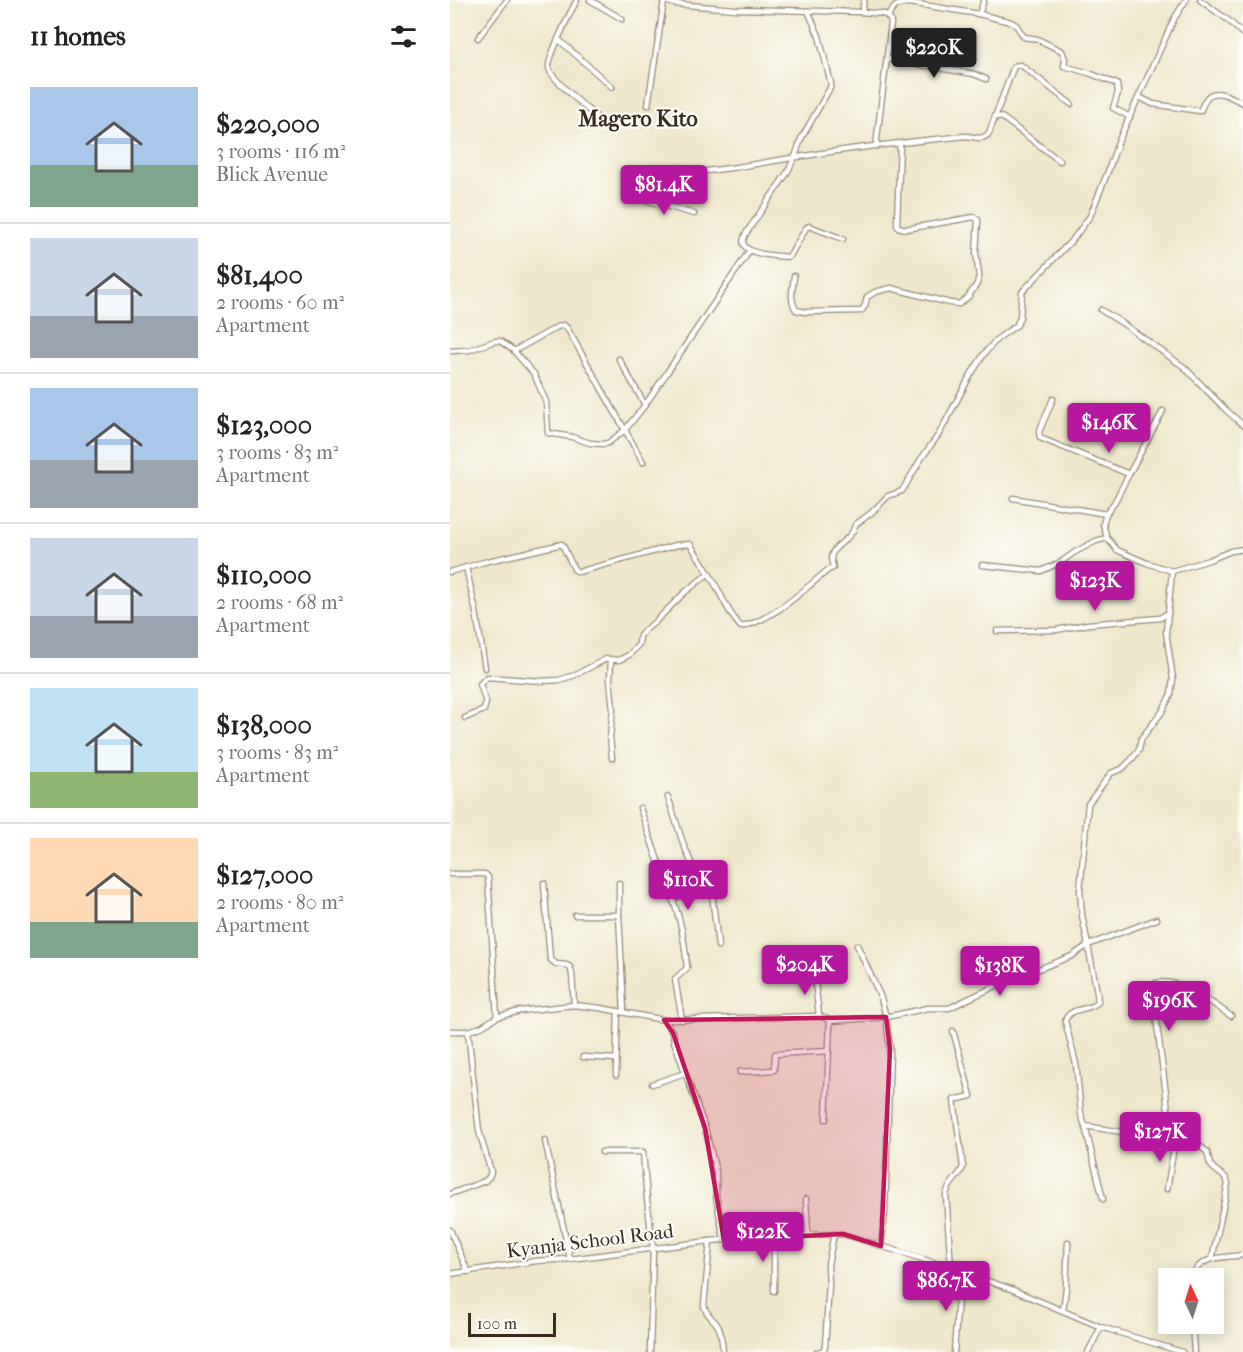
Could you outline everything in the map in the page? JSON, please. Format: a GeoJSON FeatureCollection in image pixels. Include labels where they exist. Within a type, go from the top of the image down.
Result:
{"type":"FeatureCollection","features":[{"type":"Feature","properties":{"kind":"street"},"geometry":{"type":"LineString","coordinates":[[478,38],[507,0]]}},
{"type":"Feature","properties":{"kind":"street"},"geometry":{"type":"LineString","coordinates":[[577,0],[549,62],[549,68],[551,74],[608,127]]}},
{"type":"Feature","properties":{"kind":"street"},"geometry":{"type":"LineString","coordinates":[[590,0],[622,19]]}},
{"type":"Feature","properties":{"kind":"street"},"geometry":{"type":"LineString","coordinates":[[862,12],[864,0]]}},
{"type":"Feature","properties":{"kind":"street"},"geometry":{"type":"LineString","coordinates":[[980,14],[984,0]]}},
{"type":"Feature","properties":{"kind":"street"},"geometry":{"type":"LineString","coordinates":[[450,572],[561,544],[573,569],[578,572],[677,545],[690,544],[709,573],[732,618],[741,627],[757,623],[794,599],[833,568],[831,557],[837,547],[854,533],[855,525],[888,496],[902,491],[939,434],[984,354],[997,339],[1017,325],[1022,292],[1074,238],[1090,216],[1138,97],[1174,19],[1186,0]]}},
{"type":"Feature","properties":{"kind":"street"},"geometry":{"type":"LineString","coordinates":[[1200,0],[1243,34]]}},
{"type":"Feature","properties":{"kind":"street"},"geometry":{"type":"LineString","coordinates":[[648,105],[663,1],[735,9],[862,12],[888,16]]}},
{"type":"Feature","properties":{"kind":"street"},"geometry":{"type":"LineString","coordinates":[[888,16],[894,7],[902,3],[922,2],[1011,22],[1016,25],[1024,37],[1036,39],[1062,51],[1065,59],[1064,66],[1117,84],[1118,93],[1113,108],[1130,117]]}},
{"type":"Feature","properties":{"kind":"street"},"geometry":{"type":"LineString","coordinates":[[808,11],[819,36],[831,84],[829,93],[801,139],[788,173],[745,235],[743,242],[750,250],[765,255],[790,256],[809,226],[843,239]]}},
{"type":"Feature","properties":{"kind":"street"},"geometry":{"type":"LineString","coordinates":[[876,146],[891,30],[888,16]]}},
{"type":"Feature","properties":{"kind":"street"},"geometry":{"type":"LineString","coordinates":[[559,40],[612,87]]}},
{"type":"Feature","properties":{"kind":"street"},"geometry":{"type":"LineString","coordinates":[[887,59],[974,74],[986,79]]}},
{"type":"Feature","properties":{"kind":"street"},"geometry":{"type":"LineString","coordinates":[[668,206],[664,185],[668,178],[674,176],[876,146],[965,136],[974,136],[978,139],[985,137],[989,133],[1016,65],[1021,65],[1071,104]]}},
{"type":"Feature","properties":{"kind":"street"},"geometry":{"type":"LineString","coordinates":[[1138,97],[1153,104],[1200,111],[1212,93],[1220,93],[1243,103]]}},
{"type":"Feature","properties":{"kind":"street"},"geometry":{"type":"LineString","coordinates":[[995,116],[1003,118],[1060,161]]}},
{"type":"Feature","properties":{"kind":"street"},"geometry":{"type":"LineString","coordinates":[[794,276],[792,304],[796,310],[806,312],[861,311],[867,297],[875,292],[891,288],[950,303],[959,304],[968,297],[978,284],[975,253],[978,220],[974,217],[906,229],[898,227],[900,144]]}},
{"type":"Feature","properties":{"kind":"street"},"geometry":{"type":"LineString","coordinates":[[639,198],[694,214]]}},
{"type":"Feature","properties":{"kind":"street"},"geometry":{"type":"LineString","coordinates":[[450,351],[469,350],[500,341],[514,351],[534,374],[540,385],[546,402],[548,433],[590,443],[608,443],[625,430],[645,405],[750,250]]}},
{"type":"Feature","properties":{"kind":"street"},"geometry":{"type":"LineString","coordinates":[[1101,310],[1184,367],[1243,425]]}},
{"type":"Feature","properties":{"kind":"street"},"geometry":{"type":"LineString","coordinates":[[514,351],[564,325],[643,462]]}},
{"type":"Feature","properties":{"kind":"street"},"geometry":{"type":"LineString","coordinates":[[619,359],[645,405]]}},
{"type":"Feature","properties":{"kind":"street"},"geometry":{"type":"LineString","coordinates":[[1053,399],[1039,432],[1040,438],[1129,474]]}},
{"type":"Feature","properties":{"kind":"street"},"geometry":{"type":"LineString","coordinates":[[1163,411],[1106,514],[1103,524],[1107,538],[1117,550],[1172,571],[1243,549]]}},
{"type":"Feature","properties":{"kind":"street"},"geometry":{"type":"LineString","coordinates":[[1013,498],[1106,514]]}},
{"type":"Feature","properties":{"kind":"street"},"geometry":{"type":"LineString","coordinates":[[982,565],[1041,571],[1096,541],[1107,538]]}},
{"type":"Feature","properties":{"kind":"street"},"geometry":{"type":"LineString","coordinates":[[466,567],[485,668]]}},
{"type":"Feature","properties":{"kind":"street"},"geometry":{"type":"LineString","coordinates":[[1103,1199],[1081,1114],[1076,1064],[1065,1021],[1072,1012],[1092,1007],[1098,1002],[1082,915],[1080,890],[1088,804],[1111,773],[1122,769],[1139,750],[1141,739],[1162,712],[1171,694],[1173,679],[1166,632],[1172,571]]}},
{"type":"Feature","properties":{"kind":"street"},"geometry":{"type":"LineString","coordinates":[[465,718],[484,710],[486,702],[480,684],[487,677],[559,680],[575,675],[606,659],[619,660],[629,655],[639,644],[640,636],[645,630],[709,573]]}},
{"type":"Feature","properties":{"kind":"street"},"geometry":{"type":"LineString","coordinates":[[997,631],[1056,630],[1088,624],[1160,618],[1168,613]]}},
{"type":"Feature","properties":{"kind":"street"},"geometry":{"type":"LineString","coordinates":[[611,659],[612,758]]}},
{"type":"Feature","properties":{"kind":"street"},"geometry":{"type":"LineString","coordinates":[[668,796],[683,843],[701,887]]}},
{"type":"Feature","properties":{"kind":"street"},"geometry":{"type":"LineString","coordinates":[[640,808],[673,899],[681,931],[687,965],[686,970],[675,979],[682,1020]]}},
{"type":"Feature","properties":{"kind":"street"},"geometry":{"type":"LineString","coordinates":[[450,874],[485,874],[488,877],[497,1017]]}},
{"type":"Feature","properties":{"kind":"street"},"geometry":{"type":"LineString","coordinates":[[673,899],[709,884],[720,875]]}},
{"type":"Feature","properties":{"kind":"street"},"geometry":{"type":"LineString","coordinates":[[544,883],[550,959],[556,964],[570,967],[574,1005]]}},
{"type":"Feature","properties":{"kind":"street"},"geometry":{"type":"LineString","coordinates":[[616,1075],[621,1011],[619,883]]}},
{"type":"Feature","properties":{"kind":"street"},"geometry":{"type":"LineString","coordinates":[[709,884],[718,946]]}},
{"type":"Feature","properties":{"kind":"street"},"geometry":{"type":"LineString","coordinates":[[575,915],[619,915]]}},
{"type":"Feature","properties":{"kind":"street"},"geometry":{"type":"LineString","coordinates":[[450,1031],[468,1031],[481,1027],[497,1017],[520,1011],[574,1005],[621,1011],[664,1020],[819,1016],[830,1021],[886,1017],[927,1008],[949,1008],[998,985],[1072,956],[1088,945],[1157,919]]}},
{"type":"Feature","properties":{"kind":"street"},"geometry":{"type":"LineString","coordinates":[[857,945],[881,998],[890,1049],[885,1214],[881,1246]]}},
{"type":"Feature","properties":{"kind":"street"},"geometry":{"type":"LineString","coordinates":[[814,973],[819,1016]]}},
{"type":"Feature","properties":{"kind":"street"},"geometry":{"type":"LineString","coordinates":[[1167,1189],[1174,1140],[1155,1017],[1154,986],[1163,981],[1171,982],[1194,991],[1231,1016]]}},
{"type":"Feature","properties":{"kind":"street"},"geometry":{"type":"LineString","coordinates":[[664,1020],[673,1033],[705,1128],[716,1172],[716,1196],[724,1240]]}},
{"type":"Feature","properties":{"kind":"street"},"geometry":{"type":"LineString","coordinates":[[826,1119],[830,1021]]}},
{"type":"Feature","properties":{"kind":"street"},"geometry":{"type":"LineString","coordinates":[[450,1194],[484,1181],[491,1172],[479,1131],[468,1031]]}},
{"type":"Feature","properties":{"kind":"street"},"geometry":{"type":"LineString","coordinates":[[951,1268],[946,1195],[949,1185],[961,1173],[963,1167],[954,1100],[971,1096],[953,1031]]}},
{"type":"Feature","properties":{"kind":"street"},"geometry":{"type":"LineString","coordinates":[[740,1072],[774,1070],[775,1054],[829,1051]]}},
{"type":"Feature","properties":{"kind":"street"},"geometry":{"type":"LineString","coordinates":[[583,1057],[616,1059]]}},
{"type":"Feature","properties":{"kind":"street"},"geometry":{"type":"LineString","coordinates":[[652,1084],[685,1073]]}},
{"type":"Feature","properties":{"kind":"street"},"geometry":{"type":"LineString","coordinates":[[1085,1126],[1174,1140],[1201,1147],[1206,1151],[1213,1168],[1223,1174],[1227,1181],[1212,1259]]}},
{"type":"Feature","properties":{"kind":"street"},"geometry":{"type":"LineString","coordinates":[[545,1140],[570,1258]]}},
{"type":"Feature","properties":{"kind":"street"},"geometry":{"type":"LineString","coordinates":[[602,1152],[643,1152],[653,1248],[650,1352]]}},
{"type":"Feature","properties":{"kind":"street"},"geometry":{"type":"LineString","coordinates":[[806,1199],[808,1234]]}},
{"type":"Feature","properties":{"kind":"street"},"geometry":{"type":"LineString","coordinates":[[450,1230],[468,1272]]}},
{"type":"Feature","properties":{"kind":"street","name":"Kyanja School Road"},"geometry":{"type":"LineString","coordinates":[[450,1275],[536,1261],[710,1241],[808,1234],[843,1234],[1011,1289],[1101,1328],[1182,1352]]}},
{"type":"Feature","properties":{"kind":"street"},"geometry":{"type":"LineString","coordinates":[[817,1352],[822,1351],[825,1347],[828,1264],[834,1234]]}},
{"type":"Feature","properties":{"kind":"street"},"geometry":{"type":"LineString","coordinates":[[774,1236],[774,1291]]}},
{"type":"Feature","properties":{"kind":"street"},"geometry":{"type":"LineString","coordinates":[[710,1241],[704,1310],[721,1332],[723,1352]]}},
{"type":"Feature","properties":{"kind":"street"},"geometry":{"type":"LineString","coordinates":[[1063,1311],[1068,1242]]}},
{"type":"Feature","properties":{"kind":"street"},"geometry":{"type":"LineString","coordinates":[[1197,1268],[1212,1259],[1243,1255]]}},
{"type":"Feature","properties":{"kind":"street"},"geometry":{"type":"LineString","coordinates":[[954,1352],[960,1271]]}},
{"type":"Feature","properties":{"kind":"street"},"geometry":{"type":"LineString","coordinates":[[1088,1352],[1101,1328]]}},
{"type":"Feature","properties":{"kind":"street"},"geometry":{"type":"LineString","coordinates":[[1193,1334],[1194,1352]]}},
{"type":"Feature","properties":{"kind":"highlighted area"},"geometry":{"type":"Polygon","coordinates":[[[886,1017],[890,1049],[881,1246],[843,1234],[724,1240],[705,1128],[673,1033],[664,1020],[886,1017]]]}},
{"type":"Feature","properties":{"kind":"district","name":"Magero Kito"},"geometry":{"type":"Point","coordinates":[638,119]}}]}
